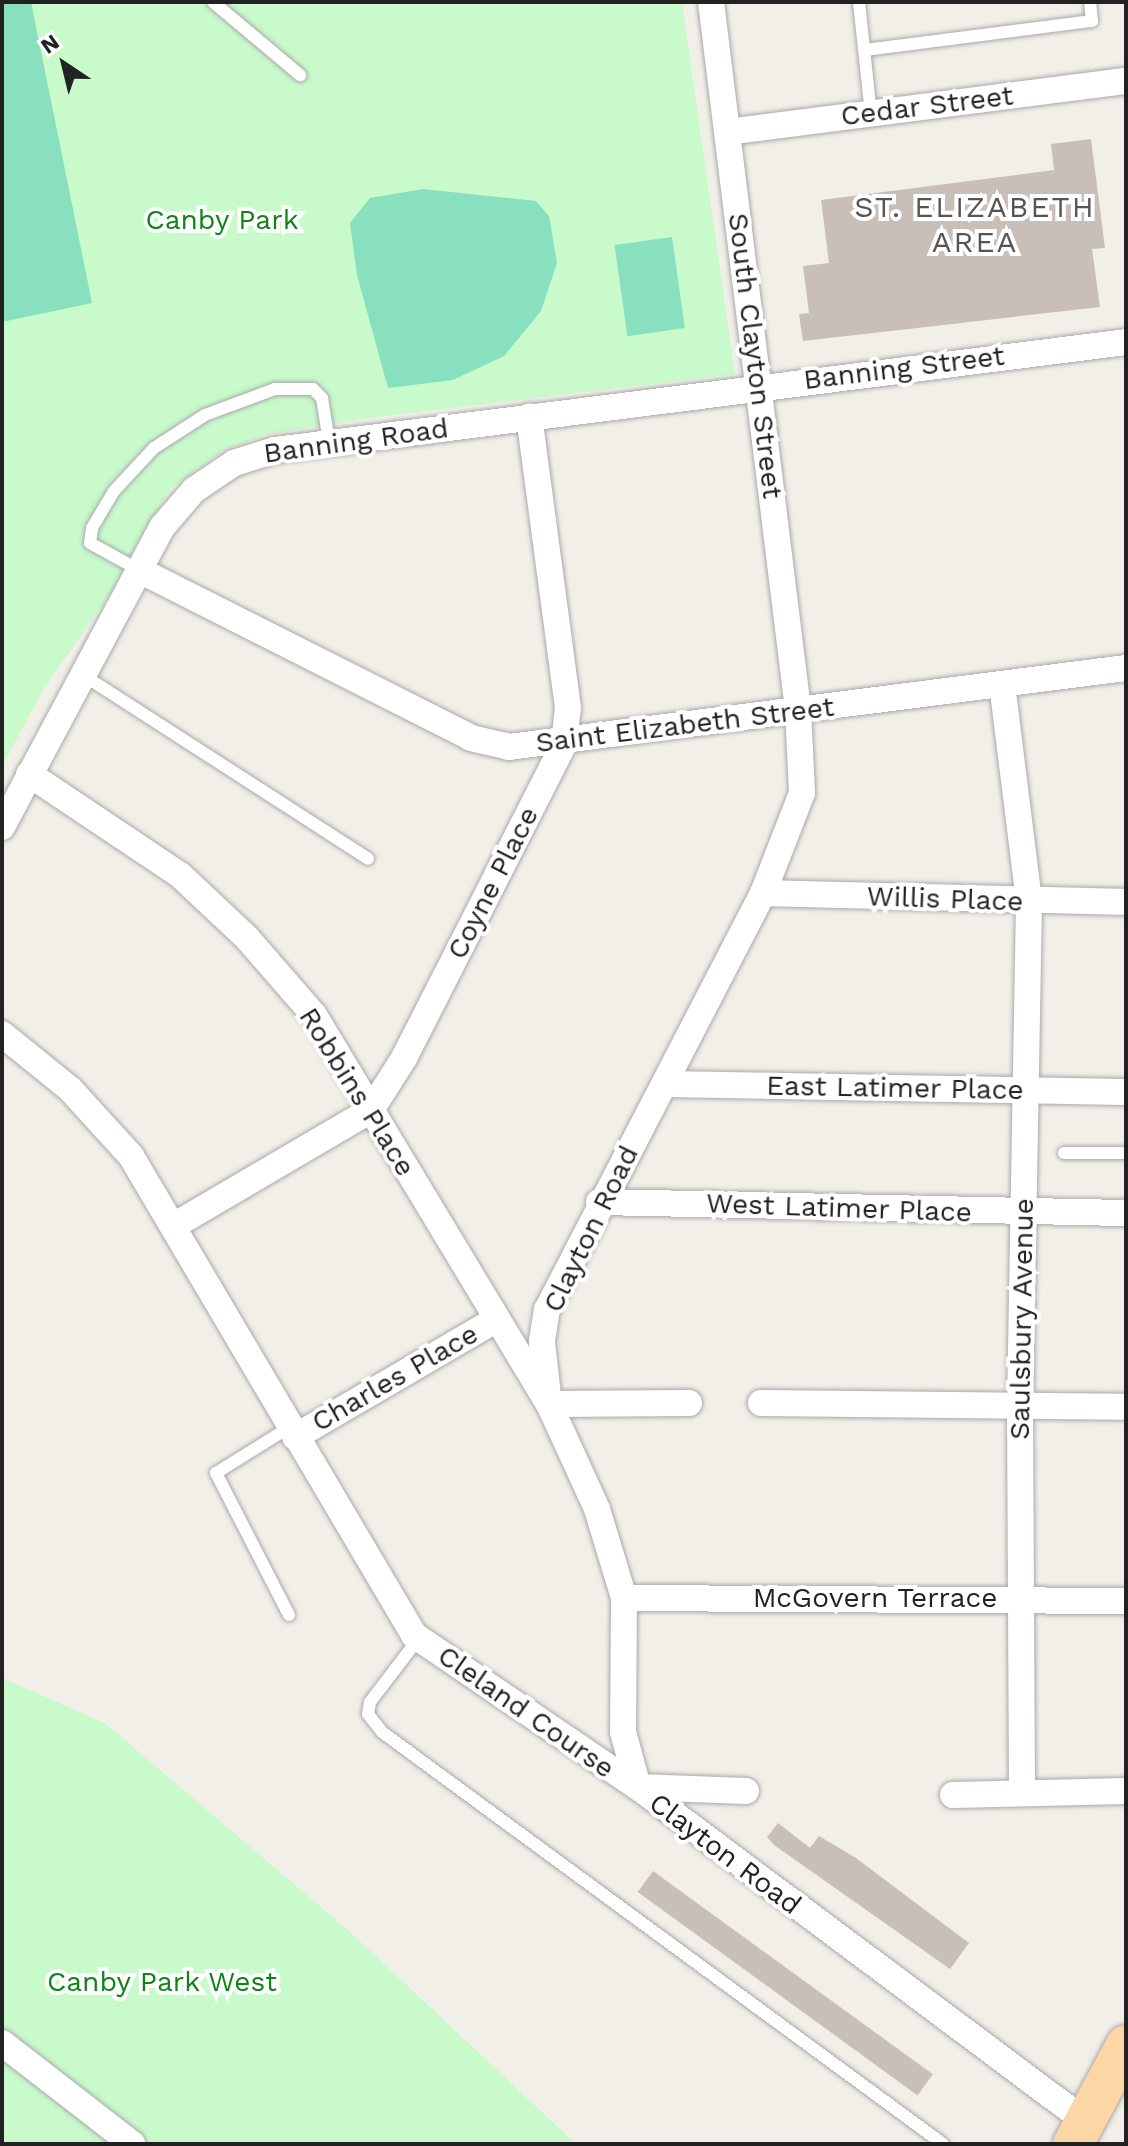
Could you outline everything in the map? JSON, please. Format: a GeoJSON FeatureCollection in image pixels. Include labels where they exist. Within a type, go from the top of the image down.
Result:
{"type":"FeatureCollection","features":[{"type":"Feature","properties":{"kind":"main road"},"geometry":{"type":"LineString","coordinates":[[1079,2132],[1124,2055]]}},
{"type":"Feature","properties":{"kind":"street","name":"South Clayton Street"},"geometry":{"type":"LineString","coordinates":[[711,2],[798,710]]}},
{"type":"Feature","properties":{"kind":"street","name":"Cedar Street"},"geometry":{"type":"LineString","coordinates":[[727,132],[1125,85]]}},
{"type":"Feature","properties":{"kind":"street","name":"Banning Street"},"geometry":{"type":"LineString","coordinates":[[588,409],[760,385],[1126,342]]}},
{"type":"Feature","properties":{"kind":"street","name":"Banning Road"},"geometry":{"type":"LineString","coordinates":[[2,827],[139,570],[178,507],[213,476],[257,454],[588,409]]}},
{"type":"Feature","properties":{"kind":"street","name":"Coyne Place"},"geometry":{"type":"LineString","coordinates":[[175,1225],[371,1110],[404,1058],[564,744],[568,708],[529,417]]}},
{"type":"Feature","properties":{"kind":"street","name":"Saint Elizabeth Street"},"geometry":{"type":"LineString","coordinates":[[139,570],[471,738],[509,747],[564,744],[1126,668]]}},
{"type":"Feature","properties":{"kind":"street","name":"Saulsbury Avenue"},"geometry":{"type":"LineString","coordinates":[[1002,684],[1029,902],[1020,1408],[1022,1793]]}},
{"type":"Feature","properties":{"kind":"street","name":"Clayton Road"},"geometry":{"type":"LineString","coordinates":[[798,710],[802,793],[763,893],[665,1084],[599,1202],[547,1309],[542,1342],[549,1404],[597,1509],[624,1598],[623,1732],[638,1787],[1079,2132]]}},
{"type":"Feature","properties":{"kind":"street","name":"Robbins Place"},"geometry":{"type":"LineString","coordinates":[[29,774],[180,875],[247,938],[314,1015],[495,1320],[549,1404]]}},
{"type":"Feature","properties":{"kind":"street","name":"Willis Place"},"geometry":{"type":"LineString","coordinates":[[763,893],[1029,902],[1126,902]]}},
{"type":"Feature","properties":{"kind":"street"},"geometry":{"type":"LineString","coordinates":[[2,1034],[70,1089],[121,1145],[175,1225],[292,1432],[416,1636]]}},
{"type":"Feature","properties":{"kind":"street","name":"East Latimer Place"},"geometry":{"type":"LineString","coordinates":[[665,1084],[1126,1092]]}},
{"type":"Feature","properties":{"kind":"street","name":"West Latimer Place"},"geometry":{"type":"LineString","coordinates":[[599,1202],[1126,1213]]}},
{"type":"Feature","properties":{"kind":"street","name":"Charles Place"},"geometry":{"type":"LineString","coordinates":[[292,1432],[495,1320]]}},
{"type":"Feature","properties":{"kind":"street"},"geometry":{"type":"LineString","coordinates":[[549,1404],[689,1403]]}},
{"type":"Feature","properties":{"kind":"street"},"geometry":{"type":"LineString","coordinates":[[761,1403],[1126,1407]]}},
{"type":"Feature","properties":{"kind":"street","name":"McGovern Terrace"},"geometry":{"type":"LineString","coordinates":[[624,1598],[1126,1601]]}},
{"type":"Feature","properties":{"kind":"street","name":"Cleland Course"},"geometry":{"type":"LineString","coordinates":[[416,1636],[638,1787]]}},
{"type":"Feature","properties":{"kind":"street"},"geometry":{"type":"LineString","coordinates":[[638,1787],[746,1791]]}},
{"type":"Feature","properties":{"kind":"street"},"geometry":{"type":"LineString","coordinates":[[953,1795],[1126,1791]]}},
{"type":"Feature","properties":{"kind":"street"},"geometry":{"type":"LineString","coordinates":[[2,2043],[132,2144]]}},
{"type":"Feature","properties":{"kind":"lane"},"geometry":{"type":"LineString","coordinates":[[213,2],[300,75]]}},
{"type":"Feature","properties":{"kind":"lane"},"geometry":{"type":"LineString","coordinates":[[859,2],[871,114]]}},
{"type":"Feature","properties":{"kind":"lane"},"geometry":{"type":"LineString","coordinates":[[865,50],[1092,21],[1090,2]]}},
{"type":"Feature","properties":{"kind":"lane"},"geometry":{"type":"LineString","coordinates":[[139,570],[90,543],[92,528],[114,491],[154,448],[205,415],[275,389],[313,389],[322,398],[329,442]]}},
{"type":"Feature","properties":{"kind":"lane"},"geometry":{"type":"LineString","coordinates":[[83,675],[368,859]]}},
{"type":"Feature","properties":{"kind":"lane"},"geometry":{"type":"LineString","coordinates":[[1064,1153],[1126,1153]]}},
{"type":"Feature","properties":{"kind":"lane","name":"Charles Place"},"geometry":{"type":"LineString","coordinates":[[289,1615],[216,1473],[292,1432]]}},
{"type":"Feature","properties":{"kind":"lane"},"geometry":{"type":"LineString","coordinates":[[416,1636],[370,1702],[368,1714],[382,1732],[943,2144]]}},
{"type":"Feature","properties":{"kind":"green space","name":"Canby Park"},"geometry":{"type":"Polygon","coordinates":[[[2,2],[682,2],[735,374],[376,417],[268,434],[225,450],[171,488],[112,591],[41,693],[2,767],[2,2]]]}},
{"type":"Feature","properties":{"kind":"green space"},"geometry":{"type":"Polygon","coordinates":[[[2,2],[31,2],[92,303],[2,322],[2,2]]]}},
{"type":"Feature","properties":{"kind":"green space"},"geometry":{"type":"Polygon","coordinates":[[[423,189],[536,201],[549,216],[557,263],[541,311],[504,356],[453,380],[388,388],[357,275],[350,223],[370,198],[423,189]]]}},
{"type":"Feature","properties":{"kind":"green space"},"geometry":{"type":"Polygon","coordinates":[[[672,237],[685,328],[627,336],[615,245],[672,237]]]}},
{"type":"Feature","properties":{"kind":"green space","name":"Canby Park West"},"geometry":{"type":"Polygon","coordinates":[[[2,1678],[105,1723],[350,1932],[576,2144],[2,2144],[2,1678]]]}},
{"type":"Feature","properties":{"kind":"building"},"geometry":{"type":"Polygon","coordinates":[[[1091,139],[1105,248],[1092,249],[1100,307],[803,341],[799,314],[809,313],[803,266],[829,263],[821,200],[1054,170],[1051,144],[1091,139]]]}},
{"type":"Feature","properties":{"kind":"building"},"geometry":{"type":"Polygon","coordinates":[[[778,1823],[810,1848],[819,1836],[856,1858],[969,1943],[950,1969],[774,1845],[767,1837],[778,1823]]]}},
{"type":"Feature","properties":{"kind":"building"},"geometry":{"type":"Polygon","coordinates":[[[653,1871],[933,2074],[918,2095],[638,1892],[653,1871]]]}},
{"type":"Feature","properties":{"kind":"district","name":"ST. ELIZABETH AREA"},"geometry":{"type":"Point","coordinates":[975,224]}}]}
